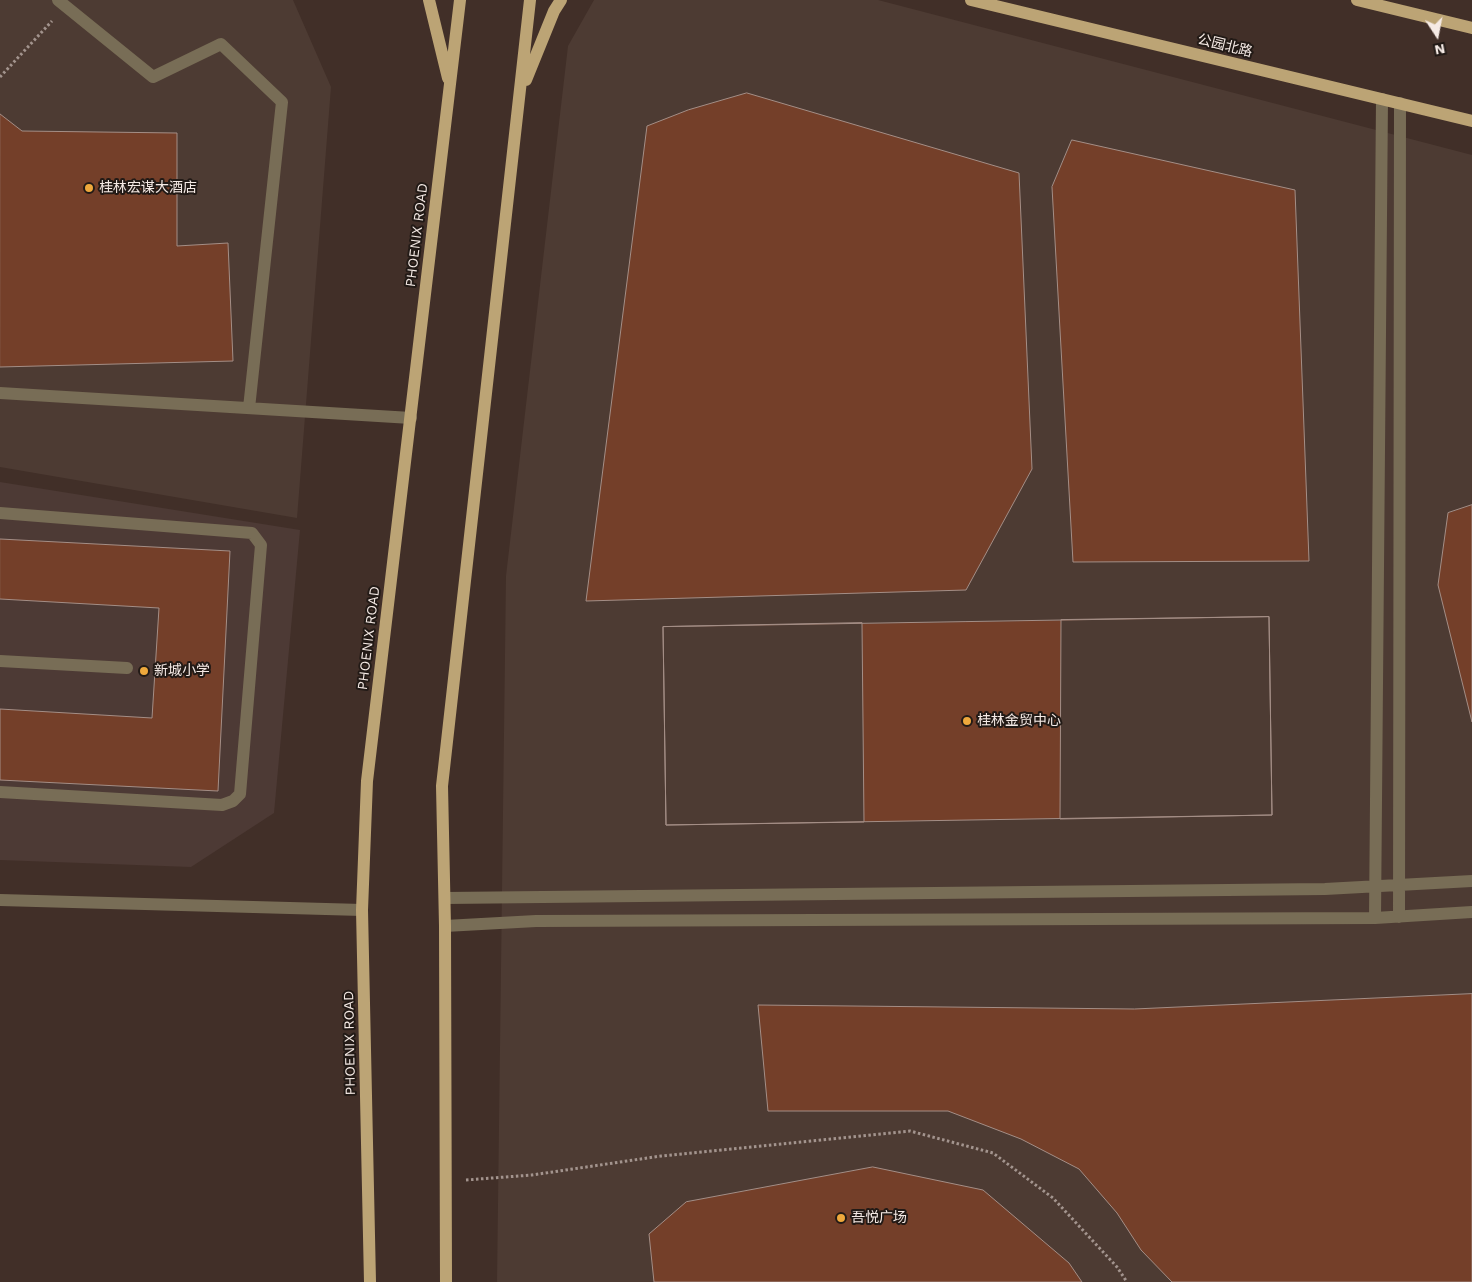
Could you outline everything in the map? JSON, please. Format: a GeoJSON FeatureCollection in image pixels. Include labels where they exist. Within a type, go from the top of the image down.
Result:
{"type":"FeatureCollection","features":[{"type":"Feature","properties":{"kind":"main road"},"geometry":{"type":"LineString","coordinates":[[429,0],[450,87]]}},
{"type":"Feature","properties":{"kind":"main road","name":"PHOENIX ROAD"},"geometry":{"type":"LineString","coordinates":[[370,1282],[362,910],[367,781],[460,0]]}},
{"type":"Feature","properties":{"kind":"main road"},"geometry":{"type":"LineString","coordinates":[[446,1282],[445,898],[442,786],[530,0]]}},
{"type":"Feature","properties":{"kind":"main road"},"geometry":{"type":"LineString","coordinates":[[520,96],[554,10],[561,0]]}},
{"type":"Feature","properties":{"kind":"main road","name":"公园北路"},"geometry":{"type":"LineString","coordinates":[[971,0],[1472,121]]}},
{"type":"Feature","properties":{"kind":"main road"},"geometry":{"type":"LineString","coordinates":[[1358,0],[1472,28]]}},
{"type":"Feature","properties":{"kind":"street"},"geometry":{"type":"LineString","coordinates":[[62,3],[153,77],[221,44],[282,102],[249,408]]}},
{"type":"Feature","properties":{"kind":"street"},"geometry":{"type":"LineString","coordinates":[[1375,918],[1382,99]]}},
{"type":"Feature","properties":{"kind":"street"},"geometry":{"type":"LineString","coordinates":[[1399,917],[1400,103]]}},
{"type":"Feature","properties":{"kind":"street"},"geometry":{"type":"LineString","coordinates":[[0,393],[411,418]]}},
{"type":"Feature","properties":{"kind":"street"},"geometry":{"type":"LineString","coordinates":[[0,513],[252,533],[261,545],[240,794],[236,799],[222,805],[0,792]]}},
{"type":"Feature","properties":{"kind":"street"},"geometry":{"type":"LineString","coordinates":[[0,661],[127,668]]}},
{"type":"Feature","properties":{"kind":"street"},"geometry":{"type":"LineString","coordinates":[[445,898],[1315,889],[1472,881]]}},
{"type":"Feature","properties":{"kind":"street"},"geometry":{"type":"LineString","coordinates":[[0,900],[362,910]]}},
{"type":"Feature","properties":{"kind":"street"},"geometry":{"type":"LineString","coordinates":[[445,926],[536,921],[1375,918],[1472,912]]}},
{"type":"Feature","properties":{"kind":"path"},"geometry":{"type":"LineString","coordinates":[[0,77],[62,3]]}},
{"type":"Feature","properties":{"kind":"path"},"geometry":{"type":"LineString","coordinates":[[445,1181],[532,1176],[661,1156],[910,1131],[993,1153],[1053,1198],[1116,1267],[1127,1282]]}},
{"type":"Feature","properties":{"kind":"shaded area"},"geometry":{"type":"Polygon","coordinates":[[[0,0],[293,0],[331,87],[297,518],[0,467],[0,0]]]}},
{"type":"Feature","properties":{"kind":"shaded area"},"geometry":{"type":"Polygon","coordinates":[[[594,0],[878,0],[1472,155],[1472,1282],[497,1282],[506,576],[568,46],[594,0]]]}},
{"type":"Feature","properties":{"kind":"shaded area","name":"新城小学"},"geometry":{"type":"Polygon","coordinates":[[[0,482],[300,530],[274,813],[191,867],[0,860],[0,482]]]}},
{"type":"Feature","properties":{"kind":"building"},"geometry":{"type":"Polygon","coordinates":[[[747,93],[1019,173],[1032,469],[966,590],[586,601],[647,126],[688,110],[747,93]]]}},
{"type":"Feature","properties":{"kind":"building","name":"桂林宏谋大酒店"},"geometry":{"type":"Polygon","coordinates":[[[0,114],[22,131],[177,133],[177,246],[228,243],[233,361],[0,367],[0,114]]]}},
{"type":"Feature","properties":{"kind":"building"},"geometry":{"type":"Polygon","coordinates":[[[1072,140],[1295,190],[1309,561],[1073,562],[1052,187],[1072,140]]]}},
{"type":"Feature","properties":{"kind":"building"},"geometry":{"type":"Polygon","coordinates":[[[1472,505],[1472,722],[1438,585],[1448,513],[1472,505]]]}},
{"type":"Feature","properties":{"kind":"building"},"geometry":{"type":"Polygon","coordinates":[[[0,539],[230,551],[218,791],[0,780],[0,709],[152,718],[159,608],[0,599],[0,539]]]}},
{"type":"Feature","properties":{"kind":"building","name":"桂林金贸中心"},"geometry":{"type":"Polygon","coordinates":[[[1269,617],[1272,815],[666,825],[663,627],[1269,617]]]}},
{"type":"Feature","properties":{"kind":"building"},"geometry":{"type":"Polygon","coordinates":[[[1269,617],[1272,815],[1060,819],[1061,620],[1269,617]]]}},
{"type":"Feature","properties":{"kind":"building"},"geometry":{"type":"Polygon","coordinates":[[[862,623],[864,822],[666,825],[663,627],[862,623]]]}},
{"type":"Feature","properties":{"kind":"building"},"geometry":{"type":"Polygon","coordinates":[[[1472,994],[1472,1282],[1172,1282],[1141,1250],[1117,1213],[1079,1169],[1021,1139],[948,1111],[768,1111],[758,1005],[1134,1009],[1472,994]]]}},
{"type":"Feature","properties":{"kind":"building","name":"吾悦广场"},"geometry":{"type":"Polygon","coordinates":[[[873,1167],[983,1190],[1069,1263],[1082,1282],[654,1282],[649,1234],[686,1202],[873,1167]]]}},
{"type":"Feature","properties":{"kind":"place","name":"桂林宏谋大酒店"},"geometry":{"type":"Point","coordinates":[89,188]}},
{"type":"Feature","properties":{"kind":"place","name":"新城小学"},"geometry":{"type":"Point","coordinates":[144,671]}},
{"type":"Feature","properties":{"kind":"place","name":"桂林金贸中心"},"geometry":{"type":"Point","coordinates":[967,721]}},
{"type":"Feature","properties":{"kind":"place","name":"吾悦广场"},"geometry":{"type":"Point","coordinates":[841,1218]}}]}
